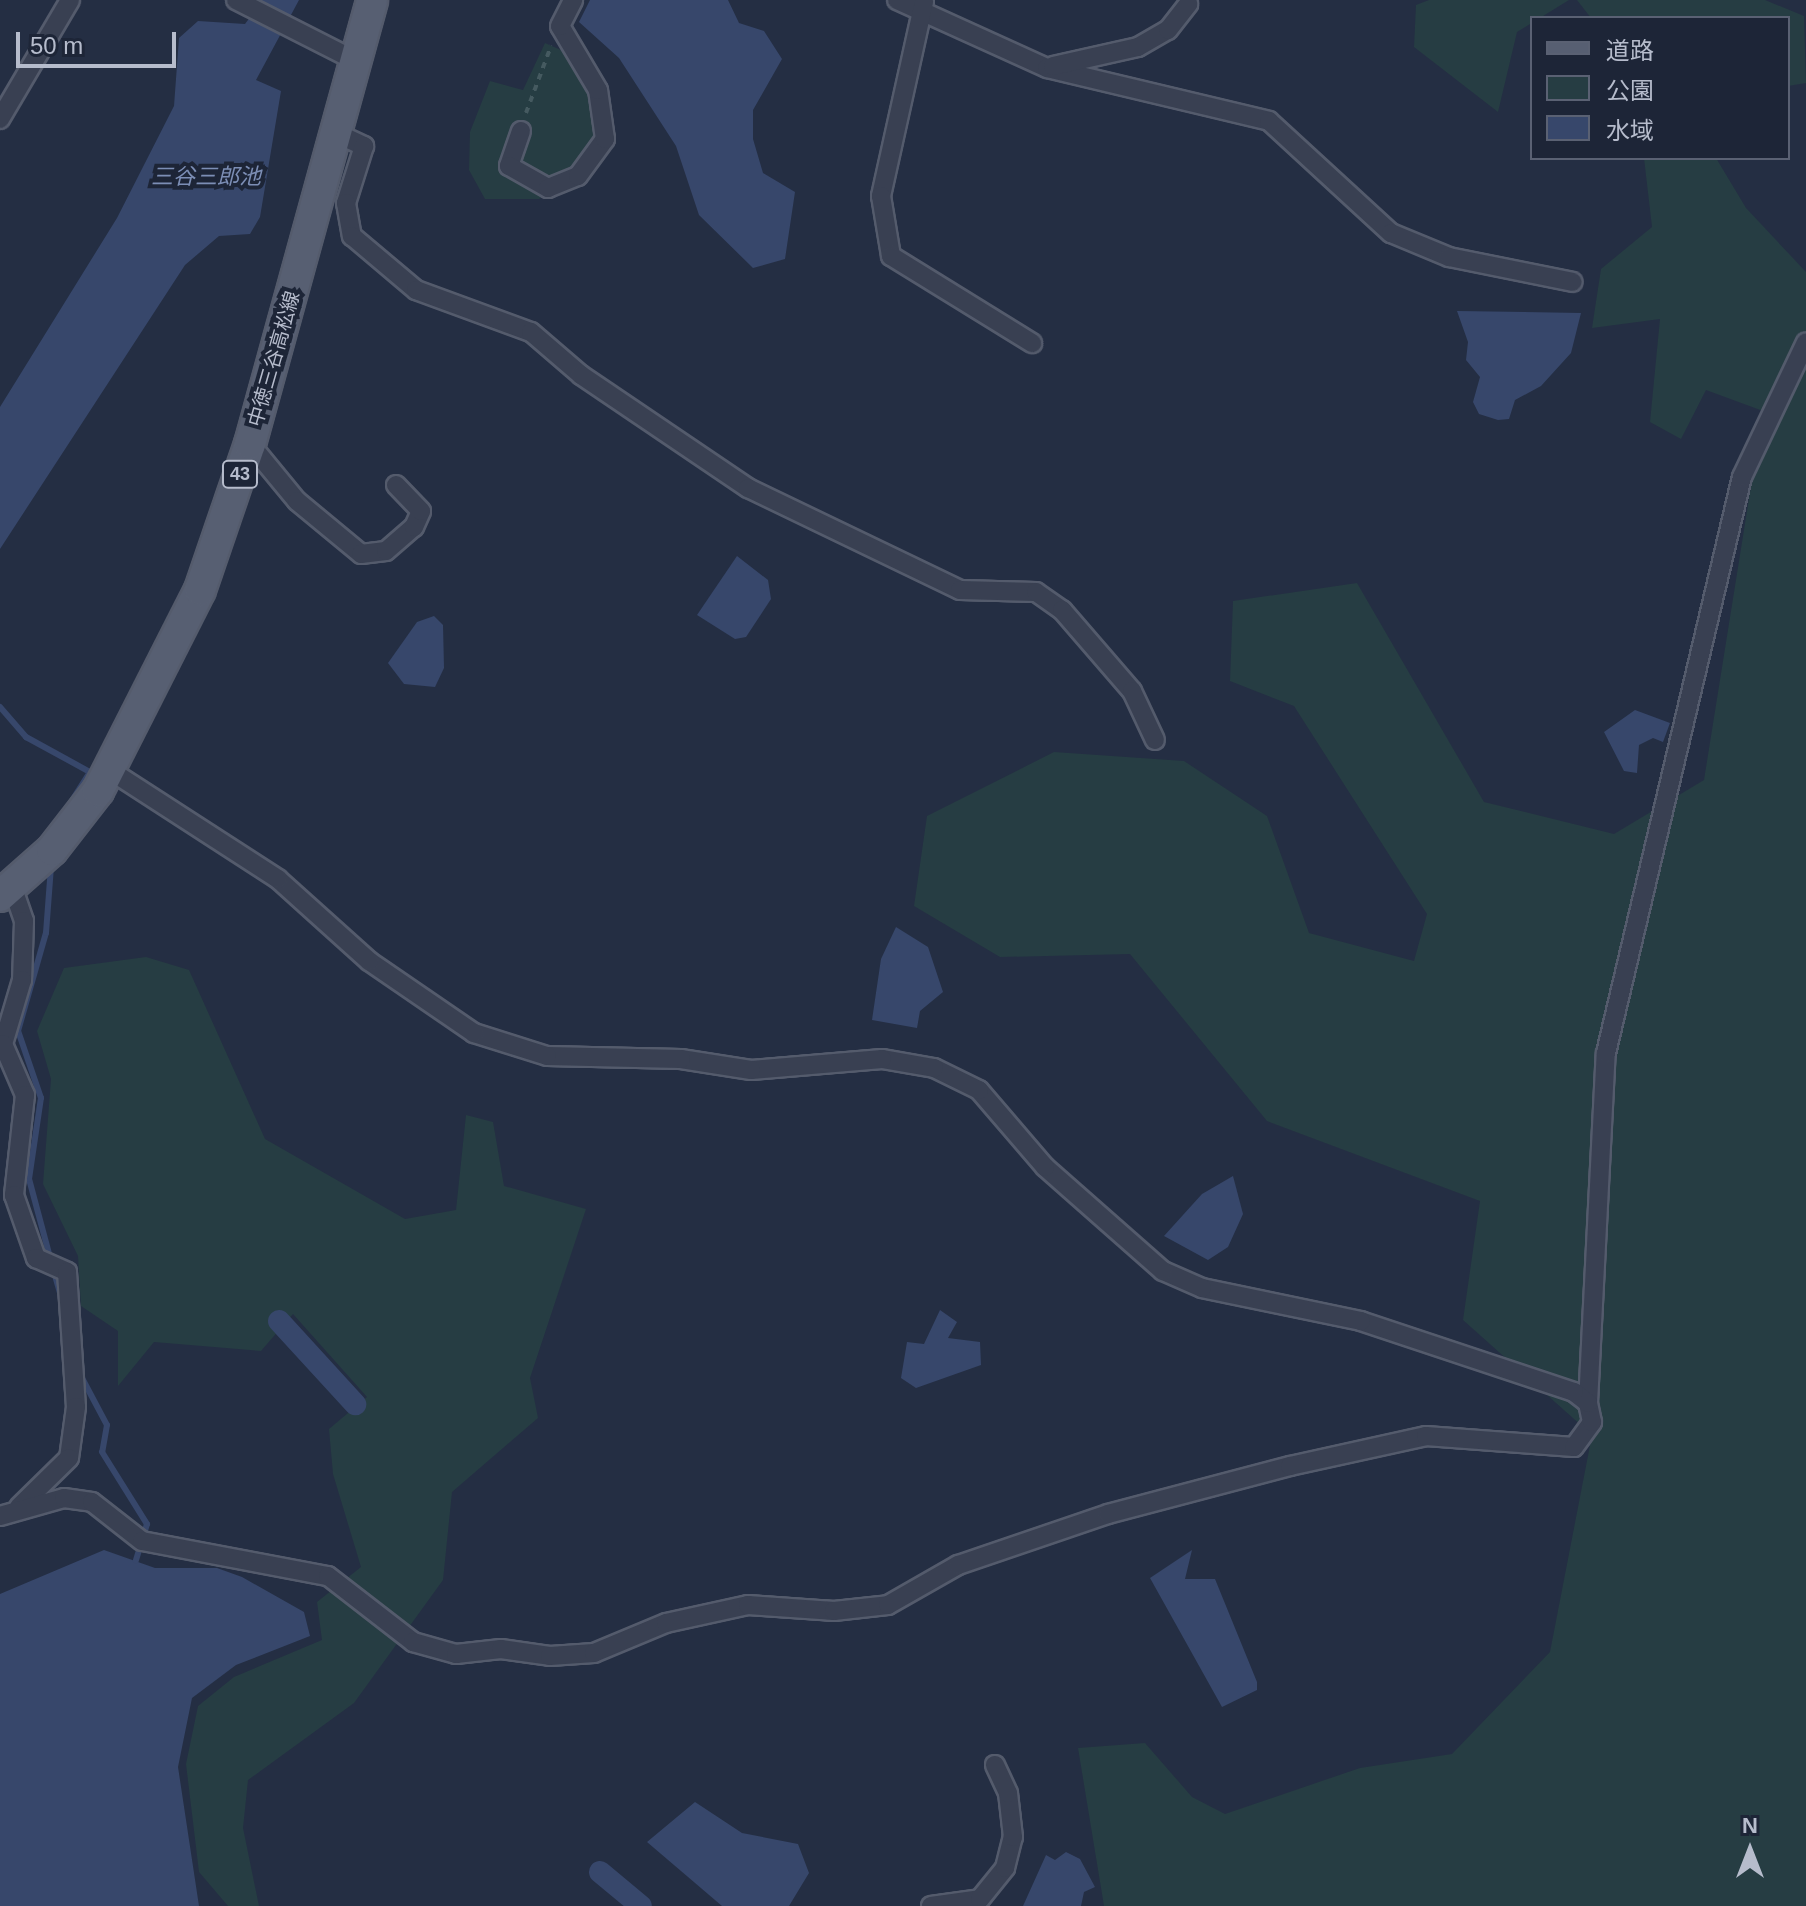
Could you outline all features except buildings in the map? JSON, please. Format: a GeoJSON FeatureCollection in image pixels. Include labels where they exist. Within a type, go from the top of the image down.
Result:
{"type":"FeatureCollection","features":[{"type":"Feature","properties":{"kind":"main road","name":"中徳三谷高松線"},"geometry":{"type":"LineString","coordinates":[[6,891],[75,825],[111,771],[200,590],[250,444],[360,63],[372,0]]}},
{"type":"Feature","properties":{"kind":"street"},"geometry":{"type":"LineString","coordinates":[[0,119],[70,0]]}},
{"type":"Feature","properties":{"kind":"street"},"geometry":{"type":"LineString","coordinates":[[236,0],[295,36],[360,63]]}},
{"type":"Feature","properties":{"kind":"street"},"geometry":{"type":"LineString","coordinates":[[521,131],[509,166],[548,188],[578,176],[605,139],[598,90],[560,26],[573,0]]}},
{"type":"Feature","properties":{"kind":"street"},"geometry":{"type":"LineString","coordinates":[[897,0],[923,5],[1047,68],[1269,121],[1391,233],[1449,257],[1573,282]]}},
{"type":"Feature","properties":{"kind":"street"},"geometry":{"type":"LineString","coordinates":[[1047,68],[1138,47],[1168,30],[1189,1]]}},
{"type":"Feature","properties":{"kind":"street"},"geometry":{"type":"LineString","coordinates":[[923,5],[881,196],[891,256],[1032,343]]}},
{"type":"Feature","properties":{"kind":"street"},"geometry":{"type":"LineString","coordinates":[[338,134],[364,146],[346,203],[352,236],[416,290],[531,332],[581,375],[748,488],[960,590],[1036,592],[1062,610],[1132,691],[1155,740]]}},
{"type":"Feature","properties":{"kind":"street"},"geometry":{"type":"LineString","coordinates":[[0,1516],[19,1507],[64,1498],[92,1502],[142,1541],[328,1576],[413,1642],[456,1654],[501,1649],[550,1656],[594,1653],[666,1623],[748,1605],[789,1602],[834,1611],[888,1605],[958,1565],[1108,1514],[1426,1436],[1574,1447],[1592,1422],[1588,1403],[1606,1053],[1742,477],[1806,342]]}},
{"type":"Feature","properties":{"kind":"street"},"geometry":{"type":"LineString","coordinates":[[250,444],[318,521],[361,554],[386,551],[414,527],[421,511],[396,485]]}},
{"type":"Feature","properties":{"kind":"street"},"geometry":{"type":"LineString","coordinates":[[111,771],[278,879],[369,961],[474,1033],[547,1056],[681,1059],[751,1070],[882,1059],[934,1068],[979,1090],[1045,1167],[1163,1271],[1202,1288],[1361,1321],[1588,1403]]}},
{"type":"Feature","properties":{"kind":"street"},"geometry":{"type":"LineString","coordinates":[[6,891],[24,921],[22,980],[3,1044],[25,1095],[14,1195],[36,1258],[67,1272],[76,1407],[69,1458],[19,1507]]}},
{"type":"Feature","properties":{"kind":"street"},"geometry":{"type":"LineString","coordinates":[[931,1906],[980,1899],[1005,1868],[1013,1837],[1008,1793],[995,1765]]}},
{"type":"Feature","properties":{"kind":"path"},"geometry":{"type":"LineString","coordinates":[[521,131],[560,26]]}},
{"type":"Feature","properties":{"kind":"green space"},"geometry":{"type":"Polygon","coordinates":[[[1429,0],[1569,0],[1543,16],[1530,16],[1530,24],[1517,32],[1498,112],[1414,47],[1416,5],[1429,0]]]}},
{"type":"Feature","properties":{"kind":"green space"},"geometry":{"type":"Polygon","coordinates":[[[1577,0],[1765,0],[1804,16],[1806,83],[1790,86],[1790,16],[1589,16],[1577,0]]]}},
{"type":"Feature","properties":{"kind":"green space"},"geometry":{"type":"Polygon","coordinates":[[[545,43],[570,54],[606,124],[570,176],[539,199],[485,199],[469,170],[470,132],[490,81],[523,90],[545,43]]]}},
{"type":"Feature","properties":{"kind":"green space"},"geometry":{"type":"Polygon","coordinates":[[[1644,160],[1717,160],[1746,208],[1806,272],[1806,1906],[1104,1906],[1078,1748],[1145,1743],[1192,1797],[1225,1814],[1360,1768],[1452,1754],[1550,1652],[1592,1435],[1463,1320],[1480,1201],[1267,1121],[1130,954],[1000,957],[914,906],[927,816],[1054,752],[1184,761],[1267,816],[1309,933],[1414,961],[1427,914],[1294,706],[1230,681],[1233,601],[1357,583],[1484,802],[1614,834],[1704,780],[1763,411],[1706,390],[1681,439],[1650,422],[1660,319],[1592,328],[1601,269],[1652,227],[1644,160]]]}},
{"type":"Feature","properties":{"kind":"green space"},"geometry":{"type":"Polygon","coordinates":[[[146,957],[189,970],[265,1139],[405,1219],[456,1210],[466,1115],[493,1122],[504,1186],[586,1209],[530,1378],[538,1418],[452,1492],[443,1580],[354,1703],[248,1780],[243,1828],[259,1906],[228,1906],[199,1872],[186,1764],[198,1706],[234,1677],[322,1640],[317,1602],[361,1567],[333,1474],[329,1429],[367,1397],[293,1314],[261,1351],[154,1342],[118,1386],[118,1331],[81,1306],[78,1256],[43,1184],[51,1079],[37,1031],[64,968],[146,957]]]}},
{"type":"Feature","properties":{"kind":"water","name":"三谷三郎池"},"geometry":{"type":"Polygon","coordinates":[[[253,0],[299,0],[256,80],[281,91],[260,217],[250,234],[219,236],[185,265],[0,549],[0,407],[117,218],[174,106],[179,38],[198,21],[245,24],[260,4],[253,0]]]}},
{"type":"Feature","properties":{"kind":"water"},"geometry":{"type":"Polygon","coordinates":[[[590,0],[728,0],[739,23],[764,31],[782,59],[753,110],[753,139],[763,173],[795,192],[785,259],[753,268],[699,215],[676,146],[619,58],[579,22],[590,0]]]}},
{"type":"Feature","properties":{"kind":"water"},"geometry":{"type":"Polygon","coordinates":[[[1457,311],[1581,313],[1571,353],[1541,386],[1515,400],[1509,419],[1498,420],[1479,414],[1473,402],[1480,377],[1466,360],[1468,342],[1457,311]]]}},
{"type":"Feature","properties":{"kind":"water"},"geometry":{"type":"Polygon","coordinates":[[[737,556],[768,580],[771,599],[746,637],[735,639],[697,615],[737,556]]]}},
{"type":"Feature","properties":{"kind":"water"},"geometry":{"type":"Polygon","coordinates":[[[434,616],[443,625],[444,668],[435,687],[404,684],[388,663],[417,622],[434,616]]]}},
{"type":"Feature","properties":{"kind":"water"},"geometry":{"type":"Polygon","coordinates":[[[1635,710],[1670,723],[1663,742],[1653,738],[1639,745],[1637,773],[1624,771],[1604,732],[1635,710]]]}},
{"type":"Feature","properties":{"kind":"water"},"geometry":{"type":"Polygon","coordinates":[[[896,927],[928,947],[943,992],[920,1011],[917,1028],[872,1020],[881,959],[896,927]]]}},
{"type":"Feature","properties":{"kind":"water"},"geometry":{"type":"Polygon","coordinates":[[[1233,1176],[1243,1214],[1228,1247],[1208,1260],[1164,1236],[1202,1194],[1233,1176]]]}},
{"type":"Feature","properties":{"kind":"water"},"geometry":{"type":"Polygon","coordinates":[[[940,1310],[957,1322],[948,1338],[980,1342],[981,1365],[916,1388],[901,1378],[907,1342],[924,1344],[940,1310]]]}},
{"type":"Feature","properties":{"kind":"water"},"geometry":{"type":"Polygon","coordinates":[[[104,1550],[155,1568],[217,1568],[242,1577],[304,1612],[310,1636],[236,1665],[192,1698],[178,1767],[199,1906],[0,1906],[0,1594],[104,1550]]]}},
{"type":"Feature","properties":{"kind":"water"},"geometry":{"type":"Polygon","coordinates":[[[1192,1550],[1185,1579],[1215,1579],[1257,1682],[1257,1690],[1222,1707],[1150,1578],[1192,1550]]]}},
{"type":"Feature","properties":{"kind":"water"},"geometry":{"type":"Polygon","coordinates":[[[695,1802],[742,1833],[798,1844],[809,1873],[789,1906],[722,1906],[647,1842],[695,1802]]]}},
{"type":"Feature","properties":{"kind":"water"},"geometry":{"type":"Polygon","coordinates":[[[1066,1852],[1080,1859],[1095,1887],[1084,1892],[1081,1906],[1023,1906],[1046,1855],[1055,1860],[1066,1852]]]}},
{"type":"Feature","properties":{"kind":"waterway"},"geometry":{"type":"LineString","coordinates":[[0,707],[26,737],[90,772],[50,835]]}},
{"type":"Feature","properties":{"kind":"waterway"},"geometry":{"type":"LineString","coordinates":[[51,866],[46,933],[18,1031],[41,1098],[29,1179],[51,1261]]}},
{"type":"Feature","properties":{"kind":"waterway"},"geometry":{"type":"LineString","coordinates":[[54,1272],[62,1300]]}},
{"type":"Feature","properties":{"kind":"waterway"},"geometry":{"type":"LineString","coordinates":[[279,1321],[355,1404]]}},
{"type":"Feature","properties":{"kind":"waterway"},"geometry":{"type":"LineString","coordinates":[[82,1378],[107,1425],[102,1452],[147,1524],[136,1560]]}},
{"type":"Feature","properties":{"kind":"waterway"},"geometry":{"type":"LineString","coordinates":[[600,1872],[641,1906]]}}]}
